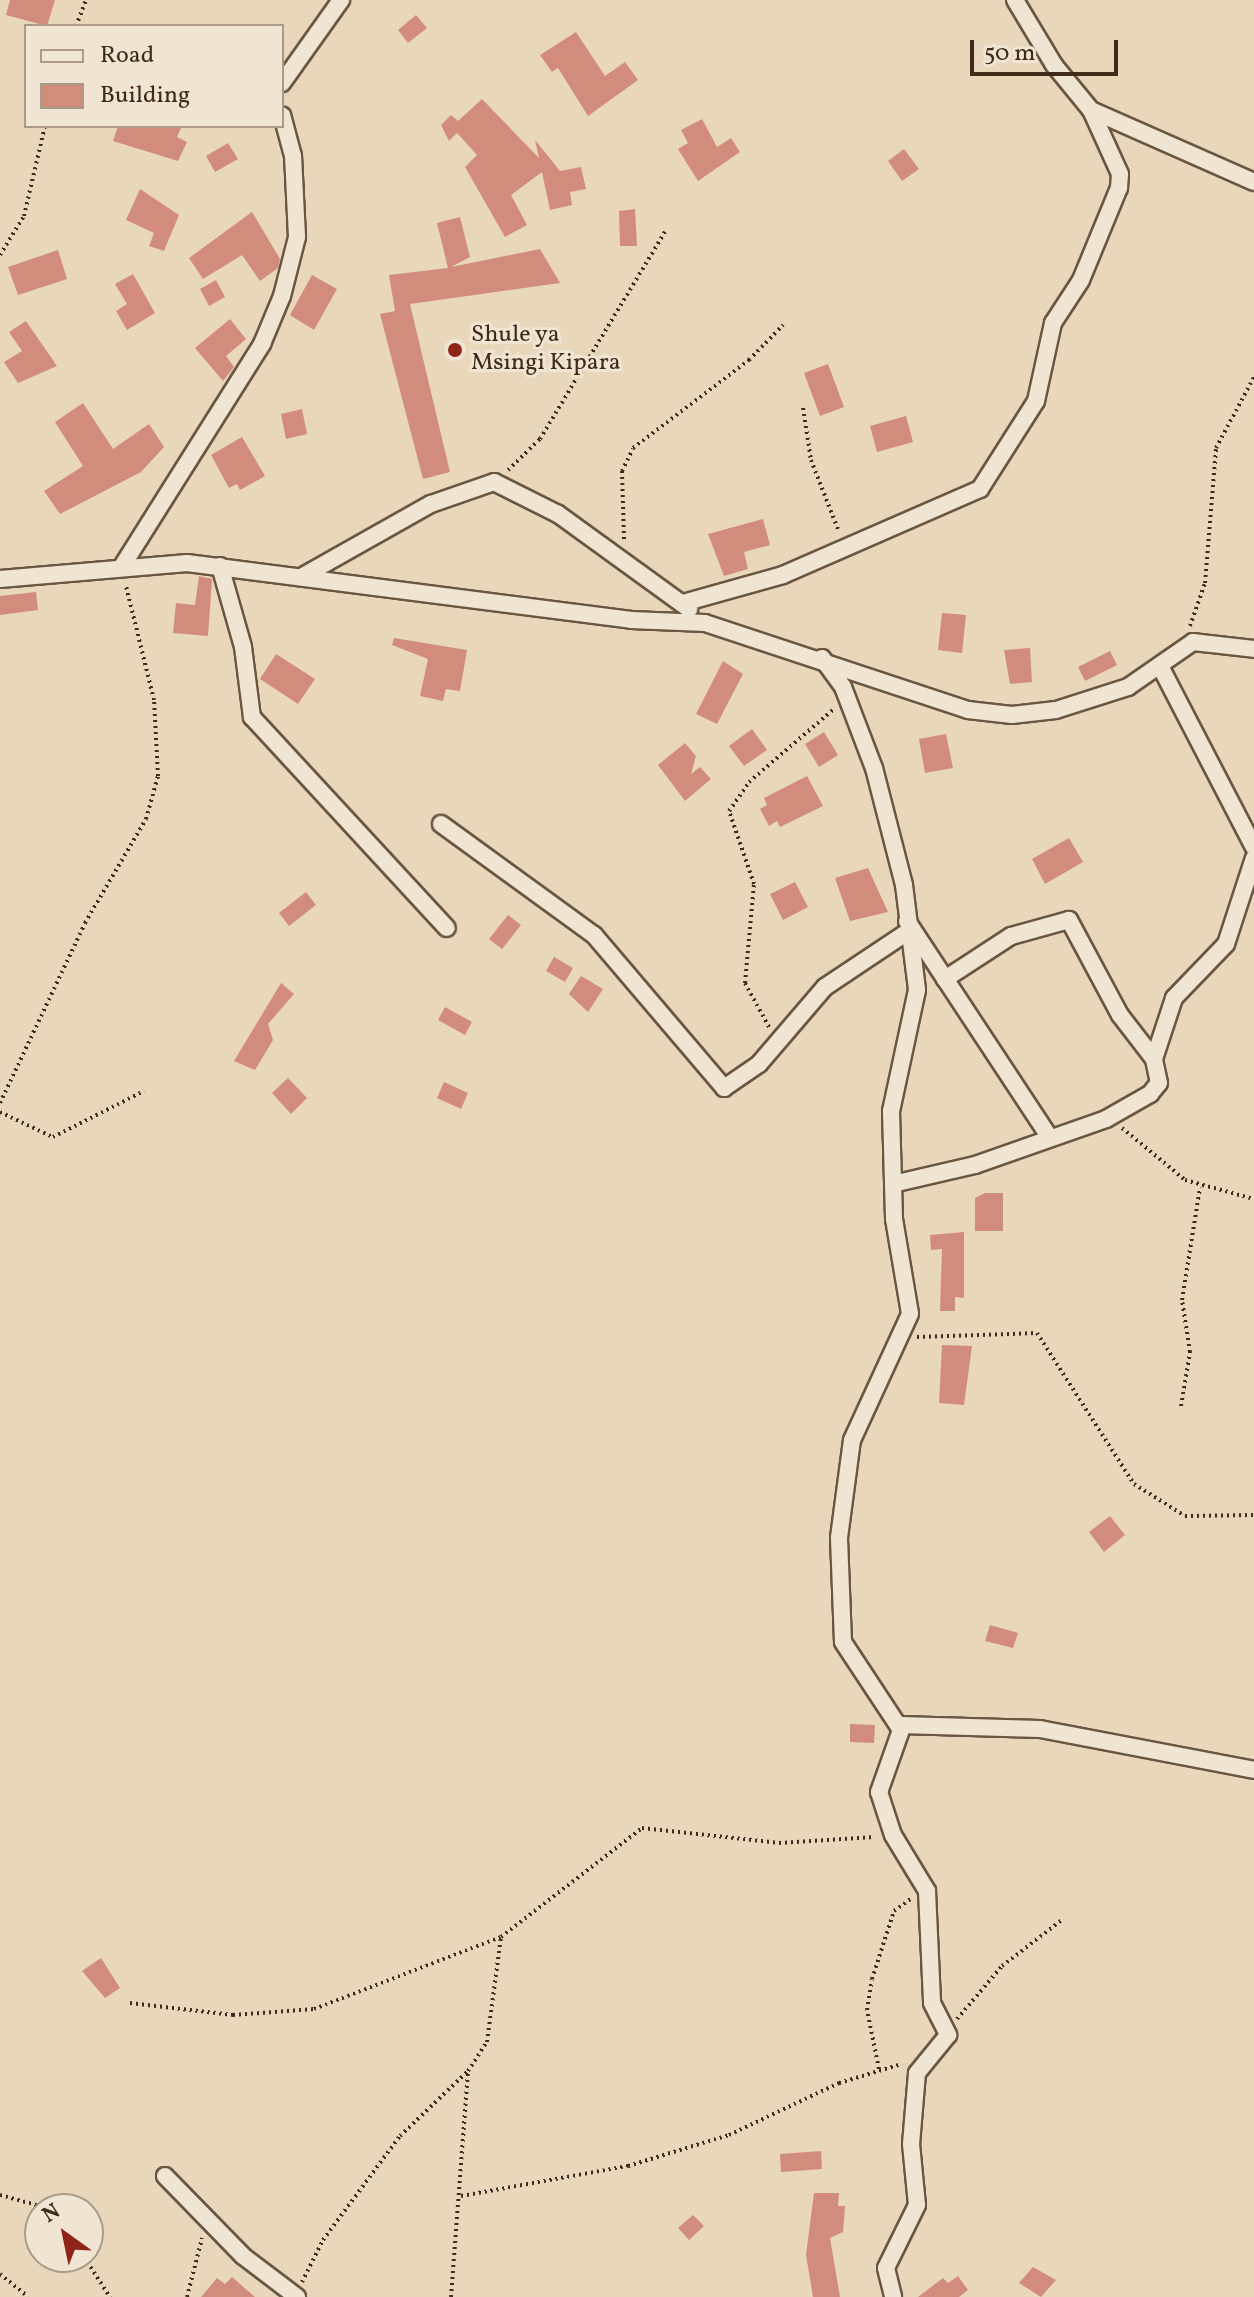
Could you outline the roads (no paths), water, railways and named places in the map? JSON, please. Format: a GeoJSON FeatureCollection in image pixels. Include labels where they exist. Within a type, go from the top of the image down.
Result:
{"type":"FeatureCollection","features":[{"type":"Feature","properties":{"kind":"street"},"geometry":{"type":"LineString","coordinates":[[284,80],[341,0]]}},
{"type":"Feature","properties":{"kind":"street"},"geometry":{"type":"LineString","coordinates":[[683,603],[770,580],[845,545],[966,499],[1001,462],[1036,401],[1053,323],[1081,280],[1119,188],[1120,174],[1091,110],[1054,65],[1015,0]]}},
{"type":"Feature","properties":{"kind":"street"},"geometry":{"type":"LineString","coordinates":[[1091,110],[1254,182]]}},
{"type":"Feature","properties":{"kind":"street"},"geometry":{"type":"LineString","coordinates":[[121,568],[262,344],[282,296],[297,237],[293,156],[284,122]]}},
{"type":"Feature","properties":{"kind":"street"},"geometry":{"type":"LineString","coordinates":[[303,576],[431,504],[494,482],[558,514],[627,569],[683,603],[705,623]]}},
{"type":"Feature","properties":{"kind":"street"},"geometry":{"type":"LineString","coordinates":[[220,566],[243,647],[252,717],[447,928]]}},
{"type":"Feature","properties":{"kind":"street"},"geometry":{"type":"LineString","coordinates":[[0,579],[121,568],[220,566],[631,620],[705,623],[822,658],[968,710],[1012,715],[1103,697],[1198,641],[1254,649]]}},
{"type":"Feature","properties":{"kind":"street"},"geometry":{"type":"LineString","coordinates":[[822,658],[848,697],[874,768],[902,876],[906,926],[917,990],[915,1021],[893,1092],[897,1183],[894,1219],[911,1300],[903,1339],[852,1440],[839,1579],[843,1642],[900,1725],[899,1743],[879,1781],[893,1835],[927,1891],[931,1996],[947,2032],[920,2067],[911,2144],[917,2205],[886,2268],[893,2297]]}},
{"type":"Feature","properties":{"kind":"street"},"geometry":{"type":"LineString","coordinates":[[1160,666],[1254,847]]}},
{"type":"Feature","properties":{"kind":"street"},"geometry":{"type":"LineString","coordinates":[[441,824],[594,935],[720,1086],[739,1083],[825,987],[906,926]]}},
{"type":"Feature","properties":{"kind":"street"},"geometry":{"type":"LineString","coordinates":[[1154,1059],[1174,998],[1226,944],[1254,858]]}},
{"type":"Feature","properties":{"kind":"street"},"geometry":{"type":"LineString","coordinates":[[897,1183],[975,1165],[1106,1119],[1156,1088],[1160,1077],[1154,1059],[1120,1015],[1069,920],[1011,936],[945,979]]}},
{"type":"Feature","properties":{"kind":"street"},"geometry":{"type":"LineString","coordinates":[[906,926],[945,979],[1050,1138]]}},
{"type":"Feature","properties":{"kind":"street"},"geometry":{"type":"LineString","coordinates":[[900,1725],[1040,1729],[1254,1770]]}},
{"type":"Feature","properties":{"kind":"street"},"geometry":{"type":"LineString","coordinates":[[165,2176],[204,2220],[296,2296]]}},
{"type":"Feature","properties":{"kind":"place","name":"Shule ya Msingi Kipara"},"geometry":{"type":"Point","coordinates":[455,350]}}]}
